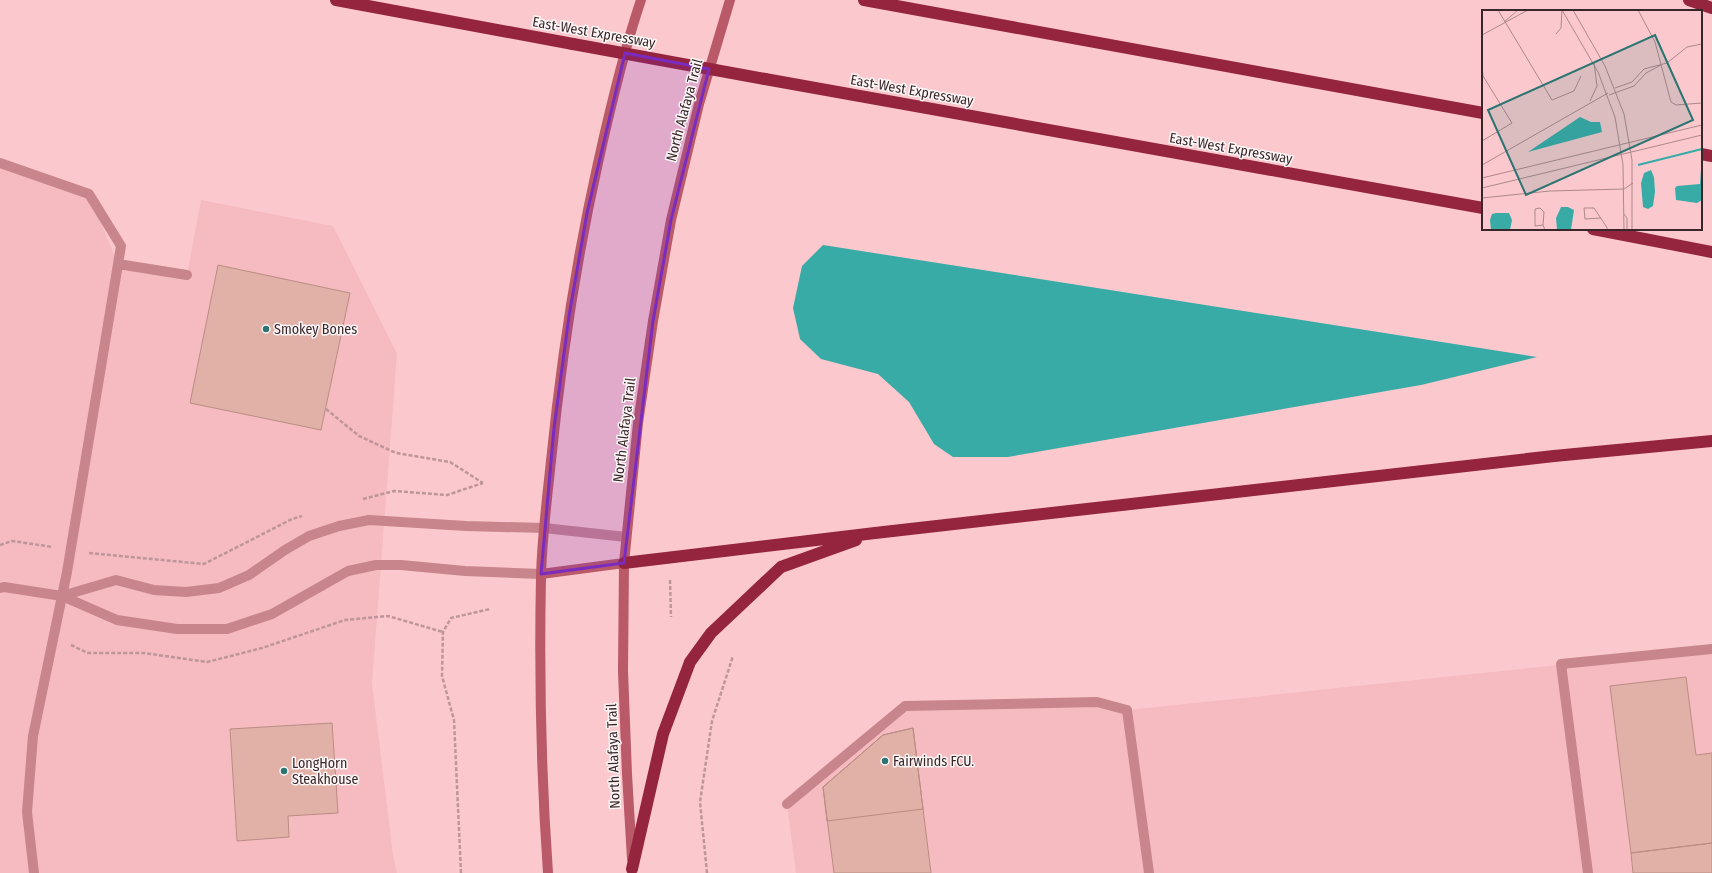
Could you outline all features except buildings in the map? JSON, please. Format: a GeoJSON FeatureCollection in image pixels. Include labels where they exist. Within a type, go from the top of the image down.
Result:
{"type":"FeatureCollection","features":[{"type":"Feature","properties":{"kind":"highway","name":"East-West Expressway"},"geometry":{"type":"LineString","coordinates":[[336,0],[1482,208]]}},
{"type":"Feature","properties":{"kind":"highway"},"geometry":{"type":"LineString","coordinates":[[864,0],[1482,113]]}},
{"type":"Feature","properties":{"kind":"highway"},"geometry":{"type":"LineString","coordinates":[[1689,0],[1712,8]]}},
{"type":"Feature","properties":{"kind":"highway"},"geometry":{"type":"LineString","coordinates":[[1702,154],[1712,156]]}},
{"type":"Feature","properties":{"kind":"highway"},"geometry":{"type":"LineString","coordinates":[[1598,230],[1712,252]]}},
{"type":"Feature","properties":{"kind":"highway"},"geometry":{"type":"LineString","coordinates":[[624,563],[1554,456],[1712,441]]}},
{"type":"Feature","properties":{"kind":"highway"},"geometry":{"type":"LineString","coordinates":[[632,871],[663,734],[690,662],[711,633],[781,567],[875,533]]}},
{"type":"Feature","properties":{"kind":"main road"},"geometry":{"type":"LineString","coordinates":[[548,873],[543,799],[540,693],[541,574],[554,428],[569,316],[587,213],[612,102],[641,0]]}},
{"type":"Feature","properties":{"kind":"main road","name":"North Alafaya Trail"},"geometry":{"type":"LineString","coordinates":[[632,871],[623,671],[624,563],[638,423],[653,321],[671,220],[699,104],[730,0]]}},
{"type":"Feature","properties":{"kind":"main road"},"geometry":{"type":"LineString","coordinates":[[541,574],[624,563]]}},
{"type":"Feature","properties":{"kind":"street"},"geometry":{"type":"LineString","coordinates":[[0,163],[89,194],[121,246],[71,550],[34,736],[27,812],[34,873]]}},
{"type":"Feature","properties":{"kind":"street"},"geometry":{"type":"LineString","coordinates":[[118,264],[187,275]]}},
{"type":"Feature","properties":{"kind":"street"},"geometry":{"type":"LineString","coordinates":[[62,596],[116,580],[154,590],[186,592],[219,588],[249,575],[285,550],[309,536],[339,526],[369,520],[466,526],[544,528],[626,537]]}},
{"type":"Feature","properties":{"kind":"street"},"geometry":{"type":"LineString","coordinates":[[0,588],[4,587],[62,596],[116,620],[177,629],[227,629],[272,614],[348,571],[376,565],[401,565],[465,572],[541,574]]}},
{"type":"Feature","properties":{"kind":"street"},"geometry":{"type":"LineString","coordinates":[[1588,873],[1561,664],[1712,649]]}},
{"type":"Feature","properties":{"kind":"street"},"geometry":{"type":"LineString","coordinates":[[787,804],[905,706],[1097,702],[1127,710],[1149,873]]}},
{"type":"Feature","properties":{"kind":"path"},"geometry":{"type":"LineString","coordinates":[[326,409],[359,436],[396,453],[450,462],[483,483],[447,495],[394,491],[357,501]]}},
{"type":"Feature","properties":{"kind":"path"},"geometry":{"type":"LineString","coordinates":[[0,545],[12,541],[96,554],[204,564],[292,519],[306,515]]}},
{"type":"Feature","properties":{"kind":"path"},"geometry":{"type":"LineString","coordinates":[[670,580],[671,617]]}},
{"type":"Feature","properties":{"kind":"path"},"geometry":{"type":"LineString","coordinates":[[461,873],[454,720],[442,676],[443,632],[451,618],[490,610]]}},
{"type":"Feature","properties":{"kind":"path"},"geometry":{"type":"LineString","coordinates":[[707,873],[700,802],[712,721],[733,656]]}},
{"type":"Feature","properties":{"kind":"highlighted area"},"geometry":{"type":"Polygon","coordinates":[[[625,53],[709,69],[671,220],[653,321],[624,563],[541,574],[554,428],[569,316],[587,213],[625,53]]]}},
{"type":"Feature","properties":{"kind":"shaded area"},"geometry":{"type":"Polygon","coordinates":[[[0,162],[89,194],[118,264],[187,275],[201,200],[333,226],[397,354],[372,683],[393,855],[397,873],[0,873],[0,162]]]}},
{"type":"Feature","properties":{"kind":"shaded area"},"geometry":{"type":"Polygon","coordinates":[[[1712,649],[1712,873],[796,873],[787,804],[905,706],[1097,702],[1127,710],[1712,649]]]}},
{"type":"Feature","properties":{"kind":"water"},"geometry":{"type":"Polygon","coordinates":[[[823,245],[1537,357],[1421,385],[1008,457],[953,457],[934,444],[909,402],[878,374],[821,359],[800,339],[793,308],[802,266],[823,245]]]}},
{"type":"Feature","properties":{"kind":"place","name":"Smokey Bones"},"geometry":{"type":"Point","coordinates":[266,329]}},
{"type":"Feature","properties":{"kind":"place","name":"Fairwinds FCU."},"geometry":{"type":"Point","coordinates":[885,761]}},
{"type":"Feature","properties":{"kind":"place","name":"LongHorn Steakhouse"},"geometry":{"type":"Point","coordinates":[284,771]}}]}
